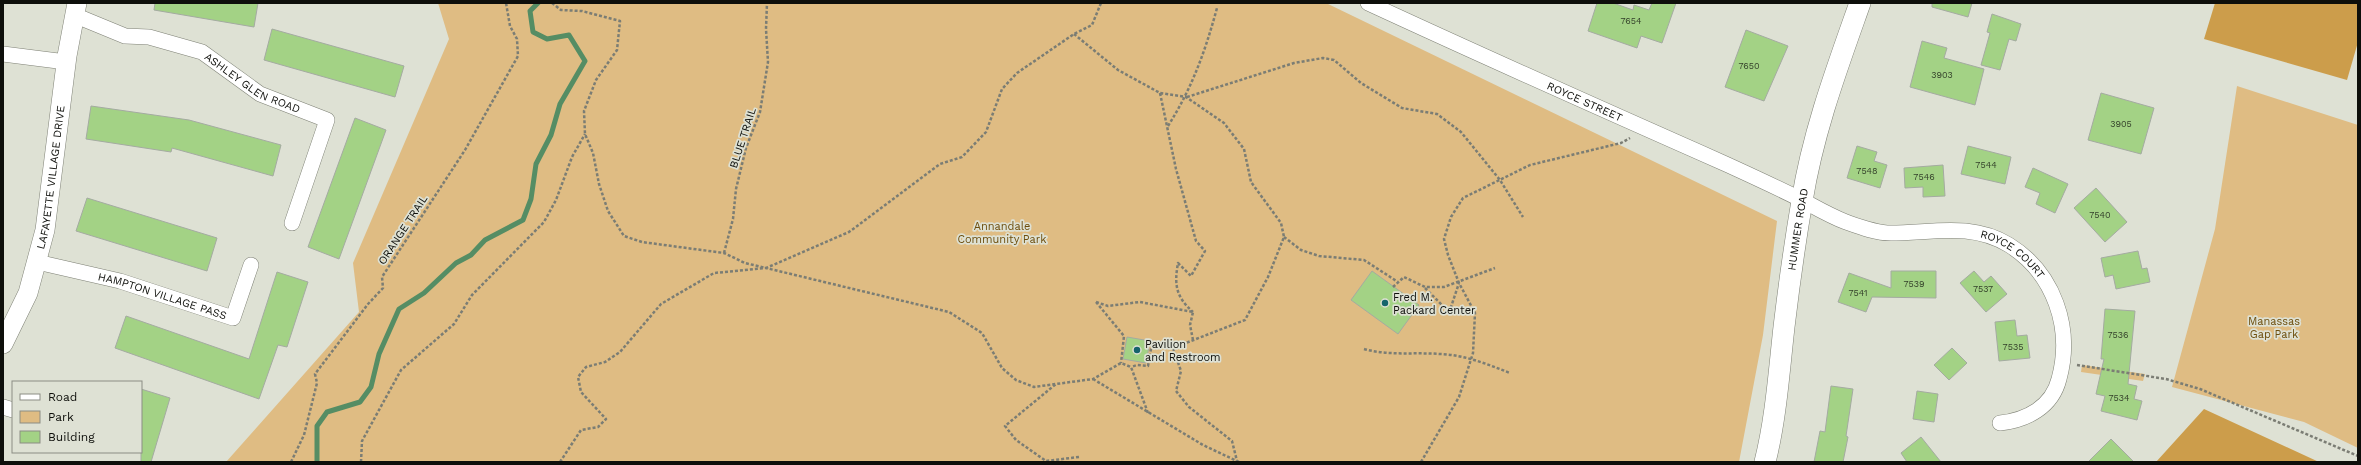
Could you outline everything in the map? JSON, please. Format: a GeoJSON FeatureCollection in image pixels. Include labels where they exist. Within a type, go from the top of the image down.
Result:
{"type":"FeatureCollection","features":[{"type":"Feature","properties":{"kind":"main road","name":"HUMMER ROAD"},"geometry":{"type":"LineString","coordinates":[[1765,462],[1777,393],[1785,319],[1802,200],[1811,150],[1825,101],[1860,3]]}},
{"type":"Feature","properties":{"kind":"street","name":"ROYCE STREET"},"geometry":{"type":"LineString","coordinates":[[1368,3],[1802,200]]}},
{"type":"Feature","properties":{"kind":"street","name":"LAFAYETTE VILLAGE DRIVE"},"geometry":{"type":"LineString","coordinates":[[3,344],[28,293],[45,230],[50,200],[66,62],[76,9]]}},
{"type":"Feature","properties":{"kind":"street","name":"ASHLEY GLEN ROAD"},"geometry":{"type":"LineString","coordinates":[[76,9],[124,36],[149,37],[202,52],[260,94],[327,120],[292,223]]}},
{"type":"Feature","properties":{"kind":"street"},"geometry":{"type":"LineString","coordinates":[[3,54],[66,62]]}},
{"type":"Feature","properties":{"kind":"street","name":"ROYCE COURT"},"geometry":{"type":"LineString","coordinates":[[1802,200],[1844,221],[1877,232],[1966,230],[1988,235],[2009,246],[2030,262],[2056,300],[2061,318],[2064,343],[2063,363],[2059,382],[2052,395],[2042,407],[2030,416],[2016,421],[2000,423]]}},
{"type":"Feature","properties":{"kind":"street","name":"HAMPTON VILLAGE PASS"},"geometry":{"type":"LineString","coordinates":[[37,262],[120,282],[233,318],[251,265]]}},
{"type":"Feature","properties":{"kind":"path","name":"ORANGE TRAIL"},"geometry":{"type":"LineString","coordinates":[[291,462],[304,435],[317,383],[315,374],[368,304],[383,288],[382,277],[464,150],[518,56],[517,39],[510,26],[506,3]]}},
{"type":"Feature","properties":{"kind":"path"},"geometry":{"type":"LineString","coordinates":[[552,3],[561,10],[582,11],[620,21],[617,50],[596,80],[584,111],[585,134],[593,153],[599,184],[608,211],[624,236],[642,242],[724,253],[745,263],[949,312],[982,333],[1002,368],[1016,380],[1034,387],[1093,379],[1121,363]]}},
{"type":"Feature","properties":{"kind":"path","name":"BLUE TRAIL"},"geometry":{"type":"LineString","coordinates":[[724,253],[733,219],[736,189],[746,148],[760,112],[768,62],[766,29],[767,3]]}},
{"type":"Feature","properties":{"kind":"path"},"geometry":{"type":"LineString","coordinates":[[560,462],[581,430],[598,427],[606,419],[581,392],[578,377],[586,367],[605,362],[620,352],[661,304],[714,273],[766,268],[849,232],[940,164],[962,157],[986,132],[1002,89],[1017,73],[1074,34],[1092,25],[1101,3]]}},
{"type":"Feature","properties":{"kind":"path"},"geometry":{"type":"LineString","coordinates":[[1168,127],[1186,97],[1206,47],[1217,8]]}},
{"type":"Feature","properties":{"kind":"path"},"geometry":{"type":"LineString","coordinates":[[1074,34],[1118,70],[1160,93],[1186,97],[1224,123],[1244,149],[1251,182],[1281,223],[1284,237],[1268,277],[1246,320],[1173,348],[1152,343],[1148,366],[1137,365],[1131,367],[1121,363]]}},
{"type":"Feature","properties":{"kind":"path"},"geometry":{"type":"LineString","coordinates":[[1186,97],[1294,63],[1323,58],[1334,60],[1361,83],[1402,108],[1437,114],[1461,132],[1500,180],[1523,217]]}},
{"type":"Feature","properties":{"kind":"path"},"geometry":{"type":"LineString","coordinates":[[1160,93],[1176,169],[1196,241],[1205,251],[1191,276],[1178,263],[1175,280],[1182,302],[1193,312]]}},
{"type":"Feature","properties":{"kind":"path"},"geometry":{"type":"LineString","coordinates":[[1421,462],[1459,397],[1471,358],[1475,313],[1459,283],[1448,255],[1444,239],[1451,217],[1463,198],[1530,165],[1621,143],[1646,129]]}},
{"type":"Feature","properties":{"kind":"path"},"geometry":{"type":"LineString","coordinates":[[361,462],[362,441],[401,370],[454,324],[472,295],[544,222],[556,200],[572,157],[585,134]]}},
{"type":"Feature","properties":{"kind":"path"},"geometry":{"type":"LineString","coordinates":[[1284,237],[1301,250],[1319,256],[1364,260],[1398,282]]}},
{"type":"Feature","properties":{"kind":"path"},"geometry":{"type":"LineString","coordinates":[[1425,287],[1444,287],[1459,283],[1495,268]]}},
{"type":"Feature","properties":{"kind":"path"},"geometry":{"type":"LineString","coordinates":[[1393,287],[1404,277],[1425,287],[1446,310],[1451,307],[1459,283]]}},
{"type":"Feature","properties":{"kind":"path"},"geometry":{"type":"LineString","coordinates":[[1121,363],[1124,336],[1096,302],[1108,306],[1140,302],[1193,312]]}},
{"type":"Feature","properties":{"kind":"path"},"geometry":{"type":"LineString","coordinates":[[1193,312],[1190,325],[1193,340]]}},
{"type":"Feature","properties":{"kind":"path"},"geometry":{"type":"LineString","coordinates":[[1173,348],[1181,371],[1176,391],[1189,407],[1232,441],[1238,462]]}},
{"type":"Feature","properties":{"kind":"path"},"geometry":{"type":"LineString","coordinates":[[1364,349],[1379,353],[1439,354],[1471,358],[1510,372]]}},
{"type":"Feature","properties":{"kind":"path"},"geometry":{"type":"LineString","coordinates":[[2063,363],[2110,369],[2166,379],[2200,389],[2358,456]]}},
{"type":"Feature","properties":{"kind":"path"},"geometry":{"type":"LineString","coordinates":[[1131,367],[1148,413]]}},
{"type":"Feature","properties":{"kind":"path"},"geometry":{"type":"LineString","coordinates":[[1093,379],[1209,448],[1238,462]]}},
{"type":"Feature","properties":{"kind":"path"},"geometry":{"type":"LineString","coordinates":[[1056,384],[1005,426],[1016,440],[1046,461],[1079,457]]}},
{"type":"Feature","properties":{"kind":"green space","name":"Annandale Community Park"},"geometry":{"type":"Polygon","coordinates":[[[438,3],[1326,3],[1777,221],[1763,335],[1739,462],[226,462],[359,312],[353,263],[449,39],[438,3]]]}},
{"type":"Feature","properties":{"kind":"green space","name":"Manassas Gap Park"},"geometry":{"type":"Polygon","coordinates":[[[2237,86],[2358,125],[2358,448],[2304,422],[2172,387],[2215,229],[2237,86]]]}},
{"type":"Feature","properties":{"kind":"green space"},"geometry":{"type":"Polygon","coordinates":[[[2082,365],[2145,374],[2143,381],[2081,372],[2082,365]]]}},
{"type":"Feature","properties":{"kind":"shaded area"},"geometry":{"type":"Polygon","coordinates":[[[2215,3],[2358,3],[2358,42],[2347,80],[2204,39],[2215,3]]]}},
{"type":"Feature","properties":{"kind":"shaded area"},"geometry":{"type":"Polygon","coordinates":[[[2204,409],[2319,462],[2156,462],[2204,409]]]}},
{"type":"Feature","properties":{"kind":"building"},"geometry":{"type":"Polygon","coordinates":[[[155,3],[258,3],[254,27],[154,10],[155,3]]]}},
{"type":"Feature","properties":{"kind":"building"},"geometry":{"type":"Polygon","coordinates":[[[1597,3],[1613,3],[1633,10],[1634,5],[1649,10],[1652,3],[1676,3],[1662,43],[1641,36],[1637,48],[1588,31],[1597,3]]]}},
{"type":"Feature","properties":{"kind":"building"},"geometry":{"type":"Polygon","coordinates":[[[1932,3],[1972,3],[1968,17],[1932,7],[1932,3]]]}},
{"type":"Feature","properties":{"kind":"building"},"geometry":{"type":"Polygon","coordinates":[[[1992,14],[2021,24],[2016,41],[2009,39],[2000,70],[1981,65],[1990,33],[1987,32],[1992,14]]]}},
{"type":"Feature","properties":{"kind":"building"},"geometry":{"type":"Polygon","coordinates":[[[272,29],[404,66],[395,97],[264,60],[272,29]]]}},
{"type":"Feature","properties":{"kind":"building"},"geometry":{"type":"Polygon","coordinates":[[[1746,30],[1788,46],[1764,101],[1725,87],[1746,30]]]}},
{"type":"Feature","properties":{"kind":"building"},"geometry":{"type":"Polygon","coordinates":[[[1922,41],[1947,48],[1944,58],[1984,69],[1975,105],[1910,87],[1922,41]]]}},
{"type":"Feature","properties":{"kind":"building"},"geometry":{"type":"Polygon","coordinates":[[[2101,93],[2154,108],[2141,154],[2088,140],[2101,93]]]}},
{"type":"Feature","properties":{"kind":"building"},"geometry":{"type":"Polygon","coordinates":[[[91,106],[189,120],[281,145],[273,176],[172,148],[171,152],[86,139],[91,106]]]}},
{"type":"Feature","properties":{"kind":"building"},"geometry":{"type":"Polygon","coordinates":[[[355,118],[386,130],[339,259],[308,247],[355,118]]]}},
{"type":"Feature","properties":{"kind":"building"},"geometry":{"type":"Polygon","coordinates":[[[1857,146],[1877,152],[1874,161],[1887,165],[1880,188],[1847,178],[1857,146]]]}},
{"type":"Feature","properties":{"kind":"building"},"geometry":{"type":"Polygon","coordinates":[[[1968,146],[2011,157],[2005,184],[1961,174],[1968,146]]]}},
{"type":"Feature","properties":{"kind":"building"},"geometry":{"type":"Polygon","coordinates":[[[1943,165],[1945,196],[1923,197],[1923,187],[1905,188],[1904,168],[1943,165]]]}},
{"type":"Feature","properties":{"kind":"building"},"geometry":{"type":"Polygon","coordinates":[[[2033,168],[2068,184],[2055,213],[2036,204],[2040,193],[2025,187],[2033,168]]]}},
{"type":"Feature","properties":{"kind":"building"},"geometry":{"type":"Polygon","coordinates":[[[2096,188],[2127,222],[2105,242],[2074,208],[2096,188]]]}},
{"type":"Feature","properties":{"kind":"building"},"geometry":{"type":"Polygon","coordinates":[[[87,198],[217,238],[207,271],[76,231],[87,198]]]}},
{"type":"Feature","properties":{"kind":"building"},"geometry":{"type":"Polygon","coordinates":[[[2138,251],[2142,269],[2147,268],[2150,282],[2116,289],[2113,275],[2105,277],[2101,258],[2138,251]]]}},
{"type":"Feature","properties":{"kind":"building","name":"Fred M. Packard Center"},"geometry":{"type":"Polygon","coordinates":[[[1372,271],[1419,305],[1398,334],[1351,300],[1372,271]]]}},
{"type":"Feature","properties":{"kind":"building"},"geometry":{"type":"Polygon","coordinates":[[[1891,271],[1936,271],[1936,298],[1872,297],[1866,312],[1838,302],[1849,273],[1891,288],[1891,271]]]}},
{"type":"Feature","properties":{"kind":"building"},"geometry":{"type":"Polygon","coordinates":[[[1974,271],[1984,282],[1991,276],[2007,294],[1986,312],[1960,283],[1974,271]]]}},
{"type":"Feature","properties":{"kind":"building"},"geometry":{"type":"Polygon","coordinates":[[[277,272],[308,282],[287,347],[278,345],[259,399],[115,348],[126,316],[249,359],[277,272]]]}},
{"type":"Feature","properties":{"kind":"building"},"geometry":{"type":"Polygon","coordinates":[[[2105,309],[2135,311],[2128,384],[2137,386],[2134,399],[2142,401],[2137,420],[2101,411],[2105,396],[2096,394],[2104,359],[2101,359],[2105,309]]]}},
{"type":"Feature","properties":{"kind":"building"},"geometry":{"type":"Polygon","coordinates":[[[2015,320],[2017,336],[2027,335],[2030,358],[1999,361],[1995,322],[2015,320]]]}},
{"type":"Feature","properties":{"kind":"building","name":"Pavilion and Restroom"},"geometry":{"type":"Polygon","coordinates":[[[1127,337],[1150,341],[1146,363],[1123,359],[1127,337]]]}},
{"type":"Feature","properties":{"kind":"building"},"geometry":{"type":"Polygon","coordinates":[[[1952,348],[1967,363],[1949,380],[1934,365],[1952,348]]]}},
{"type":"Feature","properties":{"kind":"building"},"geometry":{"type":"Polygon","coordinates":[[[1831,386],[1853,389],[1846,436],[1848,437],[1843,462],[1814,462],[1820,431],[1825,432],[1831,386]]]}},
{"type":"Feature","properties":{"kind":"building"},"geometry":{"type":"Polygon","coordinates":[[[142,389],[170,398],[151,462],[141,462],[142,389]]]}},
{"type":"Feature","properties":{"kind":"building"},"geometry":{"type":"Polygon","coordinates":[[[1917,391],[1938,394],[1934,422],[1913,419],[1917,391]]]}},
{"type":"Feature","properties":{"kind":"building"},"geometry":{"type":"Polygon","coordinates":[[[1921,437],[1941,462],[1907,462],[1901,453],[1921,437]]]}},
{"type":"Feature","properties":{"kind":"building"},"geometry":{"type":"Polygon","coordinates":[[[2111,439],[2134,462],[2088,462],[2111,439]]]}},
{"type":"Feature","properties":{"kind":"waterway"},"geometry":{"type":"LineString","coordinates":[[317,462],[317,426],[327,412],[360,402],[371,387],[379,354],[399,309],[424,293],[456,263],[471,255],[485,240],[523,220],[531,199],[536,164],[551,135],[560,104],[585,61],[569,35],[547,39],[533,32],[530,11],[538,3]]}},
{"type":"Feature","properties":{"kind":"place","name":"Fred M. Packard Center"},"geometry":{"type":"Point","coordinates":[1385,303]}},
{"type":"Feature","properties":{"kind":"place","name":"Pavilion and Restroom"},"geometry":{"type":"Point","coordinates":[1137,350]}}]}
